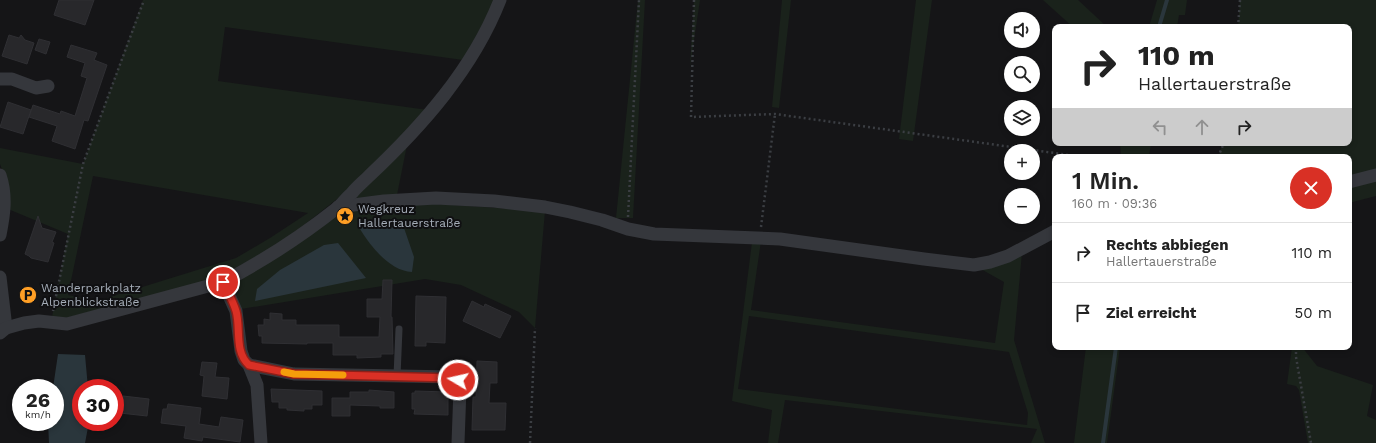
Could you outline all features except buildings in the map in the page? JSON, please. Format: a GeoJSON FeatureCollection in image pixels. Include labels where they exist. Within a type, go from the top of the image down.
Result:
{"type":"FeatureCollection","features":[{"type":"Feature","properties":{"kind":"street"},"geometry":{"type":"LineString","coordinates":[[0,277],[3,330],[24,322],[39,321],[67,324],[223,282],[254,264],[338,207],[408,137],[442,97],[483,37],[500,0]]}},
{"type":"Feature","properties":{"kind":"street"},"geometry":{"type":"LineString","coordinates":[[0,79],[12,79],[36,88],[48,86]]}},
{"type":"Feature","properties":{"kind":"street"},"geometry":{"type":"LineString","coordinates":[[1352,181],[1376,175]]}},
{"type":"Feature","properties":{"kind":"street"},"geometry":{"type":"LineString","coordinates":[[0,176],[4,186],[5,198],[4,216],[0,235]]}},
{"type":"Feature","properties":{"kind":"street"},"geometry":{"type":"LineString","coordinates":[[338,207],[384,201],[436,198],[494,201],[545,207],[602,220],[628,229],[660,234],[780,239],[974,265],[1008,256],[1052,233]]}},
{"type":"Feature","properties":{"kind":"street"},"geometry":{"type":"LineString","coordinates":[[223,282],[236,311],[241,351],[244,360],[249,365],[257,385],[261,443]]}},
{"type":"Feature","properties":{"kind":"street"},"geometry":{"type":"LineString","coordinates":[[249,365],[294,374],[453,378],[458,380],[460,388],[458,443]]}},
{"type":"Feature","properties":{"kind":"lane"},"geometry":{"type":"LineString","coordinates":[[397,376],[399,329]]}},
{"type":"Feature","properties":{"kind":"path"},"geometry":{"type":"LineString","coordinates":[[50,323],[83,164],[144,0]]}},
{"type":"Feature","properties":{"kind":"path"},"geometry":{"type":"LineString","coordinates":[[628,229],[639,0]]}},
{"type":"Feature","properties":{"kind":"path"},"geometry":{"type":"LineString","coordinates":[[694,0],[691,118],[775,114],[1062,154]]}},
{"type":"Feature","properties":{"kind":"path"},"geometry":{"type":"LineString","coordinates":[[1238,24],[1240,0]]}},
{"type":"Feature","properties":{"kind":"path"},"geometry":{"type":"LineString","coordinates":[[760,238],[775,114]]}},
{"type":"Feature","properties":{"kind":"path"},"geometry":{"type":"LineString","coordinates":[[530,443],[535,328]]}},
{"type":"Feature","properties":{"kind":"path"},"geometry":{"type":"LineString","coordinates":[[1296,350],[1311,443]]}},
{"type":"Feature","properties":{"kind":"shaded area"},"geometry":{"type":"Polygon","coordinates":[[[143,0],[496,0],[463,60],[225,27],[218,81],[428,110],[342,195],[280,244],[226,273],[198,284],[66,318],[52,317],[68,234],[8,209],[5,177],[0,164],[0,148],[83,164],[143,0]],[[93,176],[68,295],[97,301],[236,258],[308,213],[93,176]]]}},
{"type":"Feature","properties":{"kind":"shaded area"},"geometry":{"type":"Polygon","coordinates":[[[638,0],[645,0],[633,218],[616,218],[638,0]]]}},
{"type":"Feature","properties":{"kind":"shaded area"},"geometry":{"type":"Polygon","coordinates":[[[694,0],[700,0],[690,67],[694,0]]]}},
{"type":"Feature","properties":{"kind":"shaded area"},"geometry":{"type":"Polygon","coordinates":[[[782,0],[791,0],[779,108],[772,107],[782,0]]]}},
{"type":"Feature","properties":{"kind":"shaded area"},"geometry":{"type":"Polygon","coordinates":[[[916,0],[932,0],[913,141],[899,139],[916,0]]]}},
{"type":"Feature","properties":{"kind":"shaded area"},"geometry":{"type":"Polygon","coordinates":[[[1043,0],[1078,0],[1104,24],[1070,24],[1043,0]]]}},
{"type":"Feature","properties":{"kind":"shaded area"},"geometry":{"type":"Polygon","coordinates":[[[1157,0],[1187,0],[1185,15],[1179,15],[1178,24],[1150,24],[1157,0]]]}},
{"type":"Feature","properties":{"kind":"shaded area"},"geometry":{"type":"Polygon","coordinates":[[[1240,0],[1376,0],[1376,169],[1352,176],[1352,154],[1219,154],[1222,146],[1352,146],[1352,24],[1238,24],[1240,0]]]}},
{"type":"Feature","properties":{"kind":"shaded area"},"geometry":{"type":"Polygon","coordinates":[[[407,145],[397,195],[359,200],[354,193],[407,145]]]}},
{"type":"Feature","properties":{"kind":"shaded area"},"geometry":{"type":"Polygon","coordinates":[[[1120,146],[1151,146],[1149,154],[1121,154],[1120,146]]]}},
{"type":"Feature","properties":{"kind":"shaded area"},"geometry":{"type":"Polygon","coordinates":[[[1376,179],[1376,196],[1352,202],[1352,185],[1376,179]]]}},
{"type":"Feature","properties":{"kind":"shaded area"},"geometry":{"type":"Polygon","coordinates":[[[421,203],[545,211],[535,328],[519,312],[461,285],[425,279],[241,309],[230,283],[344,211],[421,203]]]}},
{"type":"Feature","properties":{"kind":"shaded area"},"geometry":{"type":"Polygon","coordinates":[[[395,219],[404,228],[414,257],[412,272],[404,271],[389,263],[375,250],[360,229],[367,223],[395,219]]]}},
{"type":"Feature","properties":{"kind":"shaded area"},"geometry":{"type":"Polygon","coordinates":[[[761,241],[751,310],[995,343],[1004,282],[979,268],[1022,253],[1014,340],[1045,443],[1031,443],[1037,429],[785,400],[778,443],[768,443],[772,410],[732,401],[752,242],[761,241]],[[749,316],[738,389],[1027,425],[1028,413],[1009,352],[749,316]]]}},
{"type":"Feature","properties":{"kind":"shaded area"},"geometry":{"type":"Polygon","coordinates":[[[338,243],[366,278],[255,301],[257,289],[280,270],[324,245],[338,243]]]}},
{"type":"Feature","properties":{"kind":"shaded area"},"geometry":{"type":"Polygon","coordinates":[[[1086,350],[1120,350],[1107,443],[1074,443],[1086,350]]]}},
{"type":"Feature","properties":{"kind":"shaded area"},"geometry":{"type":"Polygon","coordinates":[[[1292,350],[1304,350],[1317,366],[1373,385],[1367,416],[1376,420],[1376,443],[1308,443],[1299,390],[1296,386],[1287,384],[1292,350]]]}},
{"type":"Feature","properties":{"kind":"shaded area"},"geometry":{"type":"Polygon","coordinates":[[[58,354],[85,355],[87,379],[72,379],[72,431],[87,431],[85,443],[49,443],[48,431],[64,431],[64,379],[54,379],[58,354]]]}},
{"type":"Feature","properties":{"kind":"waterway"},"geometry":{"type":"LineString","coordinates":[[1160,24],[1167,0]]}},
{"type":"Feature","properties":{"kind":"waterway"},"geometry":{"type":"LineString","coordinates":[[1103,443],[1116,350]]}},
{"type":"Feature","properties":{"kind":"slow traffic"},"geometry":{"type":"LineString","coordinates":[[284,372],[294,374],[343,375]]}},
{"type":"Feature","properties":{"kind":"place","name":"Wegkreuz Hallertauerstraße"},"geometry":{"type":"Point","coordinates":[345,216]}},
{"type":"Feature","properties":{"kind":"place","name":"Wanderparkplatz Alpenblickstraße"},"geometry":{"type":"Point","coordinates":[28,295]}},
{"type":"Feature","properties":{"kind":"route"},"geometry":{"type":"LineString","coordinates":[[223,282],[236,311],[241,351],[244,360],[249,365],[294,374],[453,378],[458,380]]}}]}
